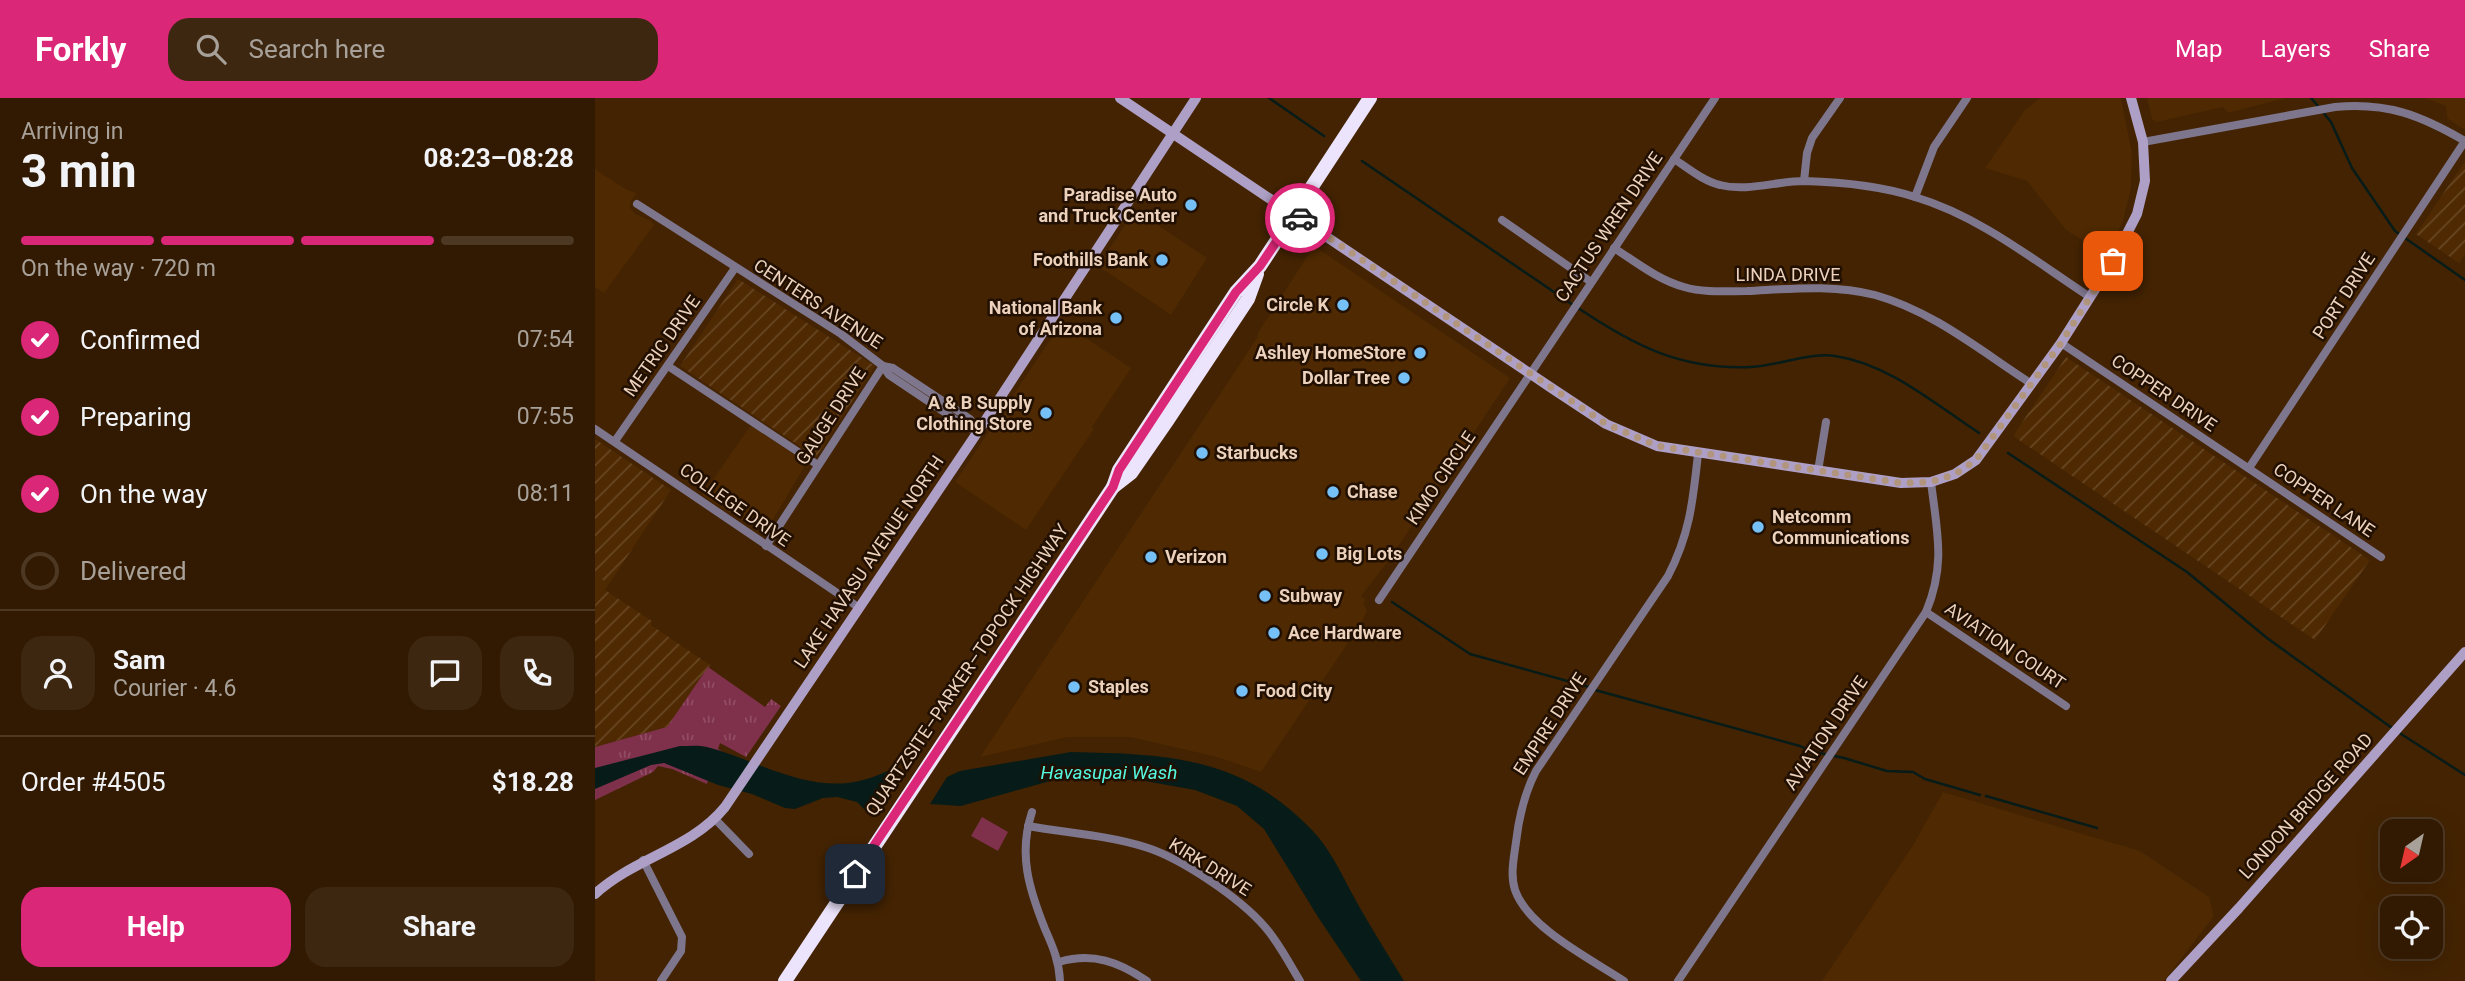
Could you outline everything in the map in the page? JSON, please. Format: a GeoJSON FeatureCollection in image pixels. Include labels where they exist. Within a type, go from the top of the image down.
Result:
{"type":"FeatureCollection","features":[{"type":"Feature","properties":{"kind":"highway","name":"QUARTZSITE–PARKER–TOPOCK HIGHWAY"},"geometry":{"type":"LineString","coordinates":[[785,981],[1113,487],[1131,473],[1248,299],[1260,266],[1370,98]]}},
{"type":"Feature","properties":{"kind":"street"},"geometry":{"type":"LineString","coordinates":[[1120,98],[1606,424],[1657,446],[1901,483],[1931,482],[1955,474],[1976,460],[2061,343],[2113,261],[2137,214],[2145,181],[2143,142],[2131,98]]}},
{"type":"Feature","properties":{"kind":"street","name":"LAKE HAVASU AVENUE NORTH"},"geometry":{"type":"LineString","coordinates":[[595,894],[615,877],[643,860],[694,836],[715,820],[978,431],[1196,98]]}},
{"type":"Feature","properties":{"kind":"street","name":"CACTUS WREN DRIVE"},"geometry":{"type":"LineString","coordinates":[[1530,373],[1715,98]]}},
{"type":"Feature","properties":{"kind":"street"},"geometry":{"type":"LineString","coordinates":[[1804,181],[1807,153],[1812,138],[1840,98]]}},
{"type":"Feature","properties":{"kind":"street"},"geometry":{"type":"LineString","coordinates":[[1915,197],[1934,147],[1967,98]]}},
{"type":"Feature","properties":{"kind":"street"},"geometry":{"type":"LineString","coordinates":[[2143,142],[2362,104],[2395,109],[2430,120],[2465,141]]}},
{"type":"Feature","properties":{"kind":"street","name":"PORT DRIVE"},"geometry":{"type":"LineString","coordinates":[[2249,468],[2465,141]]}},
{"type":"Feature","properties":{"kind":"street"},"geometry":{"type":"LineString","coordinates":[[1674,159],[1705,179],[1737,188],[1804,181],[1862,187],[1915,197],[1983,228],[2090,297]]}},
{"type":"Feature","properties":{"kind":"street","name":"CENTERS AVENUE"},"geometry":{"type":"LineString","coordinates":[[637,204],[841,334],[883,366],[893,368],[970,419],[978,431]]}},
{"type":"Feature","properties":{"kind":"street"},"geometry":{"type":"LineString","coordinates":[[1501,220],[1591,282]]}},
{"type":"Feature","properties":{"kind":"street","name":"LINDA DRIVE"},"geometry":{"type":"LineString","coordinates":[[1614,248],[1663,279],[1684,288],[1712,292],[1818,288],[1874,295],[1904,305],[1938,323],[2032,384]]}},
{"type":"Feature","properties":{"kind":"street","name":"METRIC DRIVE"},"geometry":{"type":"LineString","coordinates":[[615,441],[735,268]]}},
{"type":"Feature","properties":{"kind":"street","name":"COPPER DRIVE"},"geometry":{"type":"LineString","coordinates":[[2061,343],[2249,468]]}},
{"type":"Feature","properties":{"kind":"street"},"geometry":{"type":"LineString","coordinates":[[668,366],[818,465]]}},
{"type":"Feature","properties":{"kind":"street","name":"GAUGE DRIVE"},"geometry":{"type":"LineString","coordinates":[[766,546],[883,366]]}},
{"type":"Feature","properties":{"kind":"street","name":"KIMO CIRCLE"},"geometry":{"type":"LineString","coordinates":[[1378,600],[1530,373]]}},
{"type":"Feature","properties":{"kind":"street"},"geometry":{"type":"LineString","coordinates":[[1818,471],[1826,422]]}},
{"type":"Feature","properties":{"kind":"street","name":"COLLEGE DRIVE"},"geometry":{"type":"LineString","coordinates":[[595,429],[859,607]]}},
{"type":"Feature","properties":{"kind":"street","name":"EMPIRE DRIVE"},"geometry":{"type":"LineString","coordinates":[[1624,981],[1539,925],[1521,904],[1514,887],[1513,868],[1520,812],[1525,792],[1536,771],[1668,576],[1682,549],[1692,510],[1698,454]]}},
{"type":"Feature","properties":{"kind":"street","name":"COPPER LANE"},"geometry":{"type":"LineString","coordinates":[[2249,468],[2381,557]]}},
{"type":"Feature","properties":{"kind":"street","name":"AVIATION DRIVE"},"geometry":{"type":"LineString","coordinates":[[1678,981],[1926,612],[1936,588],[1939,564],[1931,482]]}},
{"type":"Feature","properties":{"kind":"street","name":"AVIATION COURT"},"geometry":{"type":"LineString","coordinates":[[1926,612],[2066,706]]}},
{"type":"Feature","properties":{"kind":"street","name":"LONDON BRIDGE ROAD"},"geometry":{"type":"LineString","coordinates":[[2171,981],[2465,652]]}},
{"type":"Feature","properties":{"kind":"street"},"geometry":{"type":"LineString","coordinates":[[1032,811],[1025,855],[1028,884],[1059,962],[1060,981]]}},
{"type":"Feature","properties":{"kind":"street"},"geometry":{"type":"LineString","coordinates":[[715,820],[749,854]]}},
{"type":"Feature","properties":{"kind":"street","name":"KIRK DRIVE"},"geometry":{"type":"LineString","coordinates":[[1028,826],[1145,847],[1191,869],[1245,906],[1267,928],[1300,981]]}},
{"type":"Feature","properties":{"kind":"street"},"geometry":{"type":"LineString","coordinates":[[643,860],[682,937],[681,951],[661,981]]}},
{"type":"Feature","properties":{"kind":"street"},"geometry":{"type":"LineString","coordinates":[[1059,962],[1093,957],[1106,959],[1130,969],[1147,981]]}},
{"type":"Feature","properties":{"kind":"shaded area"},"geometry":{"type":"Polygon","coordinates":[[[2040,98],[2121,98],[2132,153],[2131,188],[2123,221],[2107,255],[2066,230],[2027,181],[1985,168],[2025,110],[2040,98]]]}},
{"type":"Feature","properties":{"kind":"shaded area"},"geometry":{"type":"Polygon","coordinates":[[[2147,98],[2286,98],[2228,113],[2223,107],[2157,122],[2152,119],[2147,98]]]}},
{"type":"Feature","properties":{"kind":"shaded area"},"geometry":{"type":"Polygon","coordinates":[[[2425,98],[2465,98],[2465,130],[2447,118],[2446,106],[2425,98]]]}},
{"type":"Feature","properties":{"kind":"shaded area"},"geometry":{"type":"Polygon","coordinates":[[[2465,161],[2465,254],[2459,263],[2416,234],[2465,161]]]}},
{"type":"Feature","properties":{"kind":"shaded area"},"geometry":{"type":"Polygon","coordinates":[[[595,169],[627,190],[637,193],[630,208],[654,225],[604,293],[595,287],[595,169]]]}},
{"type":"Feature","properties":{"kind":"shaded area"},"geometry":{"type":"Polygon","coordinates":[[[1135,210],[1207,258],[1171,315],[1098,266],[1135,210]]]}},
{"type":"Feature","properties":{"kind":"shaded area"},"geometry":{"type":"Polygon","coordinates":[[[1314,246],[1510,378],[1392,556],[1361,596],[1365,599],[1367,611],[1362,622],[1261,772],[1217,757],[1130,737],[1068,737],[980,757],[1257,338],[1314,246]]]}},
{"type":"Feature","properties":{"kind":"shaded area"},"geometry":{"type":"Polygon","coordinates":[[[738,279],[875,366],[816,457],[680,366],[738,279]]]}},
{"type":"Feature","properties":{"kind":"shaded area"},"geometry":{"type":"Polygon","coordinates":[[[1062,322],[1131,368],[1092,427],[1094,429],[1026,530],[955,482],[1062,322]]]}},
{"type":"Feature","properties":{"kind":"shaded area"},"geometry":{"type":"Polygon","coordinates":[[[2066,357],[2370,560],[2315,640],[2013,436],[2066,357]]]}},
{"type":"Feature","properties":{"kind":"shaded area"},"geometry":{"type":"Polygon","coordinates":[[[751,425],[805,462],[768,528],[756,529],[702,495],[751,425]]]}},
{"type":"Feature","properties":{"kind":"shaded area"},"geometry":{"type":"Polygon","coordinates":[[[595,439],[671,490],[609,584],[595,575],[595,439]]]}},
{"type":"Feature","properties":{"kind":"shaded area"},"geometry":{"type":"Polygon","coordinates":[[[595,575],[609,584],[595,605],[595,575]]]}},
{"type":"Feature","properties":{"kind":"shaded area"},"geometry":{"type":"Polygon","coordinates":[[[605,590],[710,665],[667,727],[595,747],[595,605],[605,590]]]}},
{"type":"Feature","properties":{"kind":"shaded area"},"geometry":{"type":"Polygon","coordinates":[[[1943,792],[2140,851],[2209,897],[2214,916],[2164,981],[1822,981],[1913,845],[1943,792]]]}},
{"type":"Feature","properties":{"kind":"green space"},"geometry":{"type":"Polygon","coordinates":[[[708,667],[765,707],[771,699],[781,706],[746,757],[720,743],[718,749],[733,758],[710,773],[707,784],[658,766],[653,772],[595,800],[595,747],[667,727],[708,667]]]}},
{"type":"Feature","properties":{"kind":"green space"},"geometry":{"type":"Polygon","coordinates":[[[982,817],[1008,832],[998,851],[971,836],[982,817]]]}},
{"type":"Feature","properties":{"kind":"water"},"geometry":{"type":"Polygon","coordinates":[[[680,746],[707,747],[812,781],[848,783],[894,768],[899,773],[868,813],[857,802],[837,797],[823,798],[795,809],[785,808],[664,763],[651,765],[595,789],[595,768],[680,746]]]}},
{"type":"Feature","properties":{"kind":"water","name":"Havasupai Wash"},"geometry":{"type":"Polygon","coordinates":[[[1071,752],[1139,755],[1201,764],[1230,773],[1285,805],[1312,830],[1326,848],[1404,981],[1361,981],[1264,829],[1237,806],[1195,790],[1145,781],[1099,778],[1054,780],[961,806],[930,804],[947,777],[960,771],[1071,752]]]}},
{"type":"Feature","properties":{"kind":"waterway"},"geometry":{"type":"LineString","coordinates":[[1269,98],[1324,136]]}},
{"type":"Feature","properties":{"kind":"waterway"},"geometry":{"type":"LineString","coordinates":[[2311,98],[2318,106]]}},
{"type":"Feature","properties":{"kind":"waterway"},"geometry":{"type":"LineString","coordinates":[[2322,111],[2331,122],[2352,168],[2395,231],[2465,280]]}},
{"type":"Feature","properties":{"kind":"waterway"},"geometry":{"type":"LineString","coordinates":[[1362,161],[1573,305]]}},
{"type":"Feature","properties":{"kind":"waterway"},"geometry":{"type":"LineString","coordinates":[[1578,308],[1639,344],[1681,360],[1702,364],[1751,367],[1826,355],[1855,360],[1893,376],[1979,433]]}},
{"type":"Feature","properties":{"kind":"waterway"},"geometry":{"type":"LineString","coordinates":[[2008,453],[2187,572],[2267,638],[2392,728]]}},
{"type":"Feature","properties":{"kind":"waterway"},"geometry":{"type":"LineString","coordinates":[[1392,602],[1470,654],[1589,687]]}},
{"type":"Feature","properties":{"kind":"waterway"},"geometry":{"type":"LineString","coordinates":[[1595,690],[1887,771],[1913,772],[1925,779],[1980,795]]}},
{"type":"Feature","properties":{"kind":"waterway"},"geometry":{"type":"LineString","coordinates":[[2398,732],[2465,775]]}},
{"type":"Feature","properties":{"kind":"waterway"},"geometry":{"type":"LineString","coordinates":[[1986,796],[2097,828]]}},
{"type":"Feature","properties":{"kind":"way so far"},"geometry":{"type":"LineString","coordinates":[[1300,218],[1606,424],[1633,437],[1657,446],[1698,454],[1901,483],[1931,482],[1955,474],[1976,460],[2061,343],[2113,261]]}},
{"type":"Feature","properties":{"kind":"place","name":"Paradise Auto and Truck Center"},"geometry":{"type":"Point","coordinates":[1191,205]}},
{"type":"Feature","properties":{"kind":"place","name":"Foothills Bank"},"geometry":{"type":"Point","coordinates":[1162,260]}},
{"type":"Feature","properties":{"kind":"place","name":"Circle K"},"geometry":{"type":"Point","coordinates":[1343,305]}},
{"type":"Feature","properties":{"kind":"place","name":"National Bank of Arizona"},"geometry":{"type":"Point","coordinates":[1116,318]}},
{"type":"Feature","properties":{"kind":"place","name":"Ashley HomeStore"},"geometry":{"type":"Point","coordinates":[1420,353]}},
{"type":"Feature","properties":{"kind":"place","name":"Dollar Tree"},"geometry":{"type":"Point","coordinates":[1404,378]}},
{"type":"Feature","properties":{"kind":"place","name":"A & B Supply Clothing Store"},"geometry":{"type":"Point","coordinates":[1046,413]}},
{"type":"Feature","properties":{"kind":"place","name":"Starbucks"},"geometry":{"type":"Point","coordinates":[1202,453]}},
{"type":"Feature","properties":{"kind":"place","name":"Chase"},"geometry":{"type":"Point","coordinates":[1333,492]}},
{"type":"Feature","properties":{"kind":"place","name":"Netcomm Communications"},"geometry":{"type":"Point","coordinates":[1758,527]}},
{"type":"Feature","properties":{"kind":"place","name":"Big Lots"},"geometry":{"type":"Point","coordinates":[1322,554]}},
{"type":"Feature","properties":{"kind":"place","name":"Verizon"},"geometry":{"type":"Point","coordinates":[1151,557]}},
{"type":"Feature","properties":{"kind":"place","name":"Subway"},"geometry":{"type":"Point","coordinates":[1265,596]}},
{"type":"Feature","properties":{"kind":"place","name":"Ace Hardware"},"geometry":{"type":"Point","coordinates":[1274,633]}},
{"type":"Feature","properties":{"kind":"place","name":"Staples"},"geometry":{"type":"Point","coordinates":[1074,687]}},
{"type":"Feature","properties":{"kind":"place","name":"Food City"},"geometry":{"type":"Point","coordinates":[1242,691]}},
{"type":"Feature","properties":{"kind":"route"},"geometry":{"type":"LineString","coordinates":[[855,874],[1113,487],[1119,470],[1236,292],[1260,266],[1295,214],[1300,218]]}}]}
